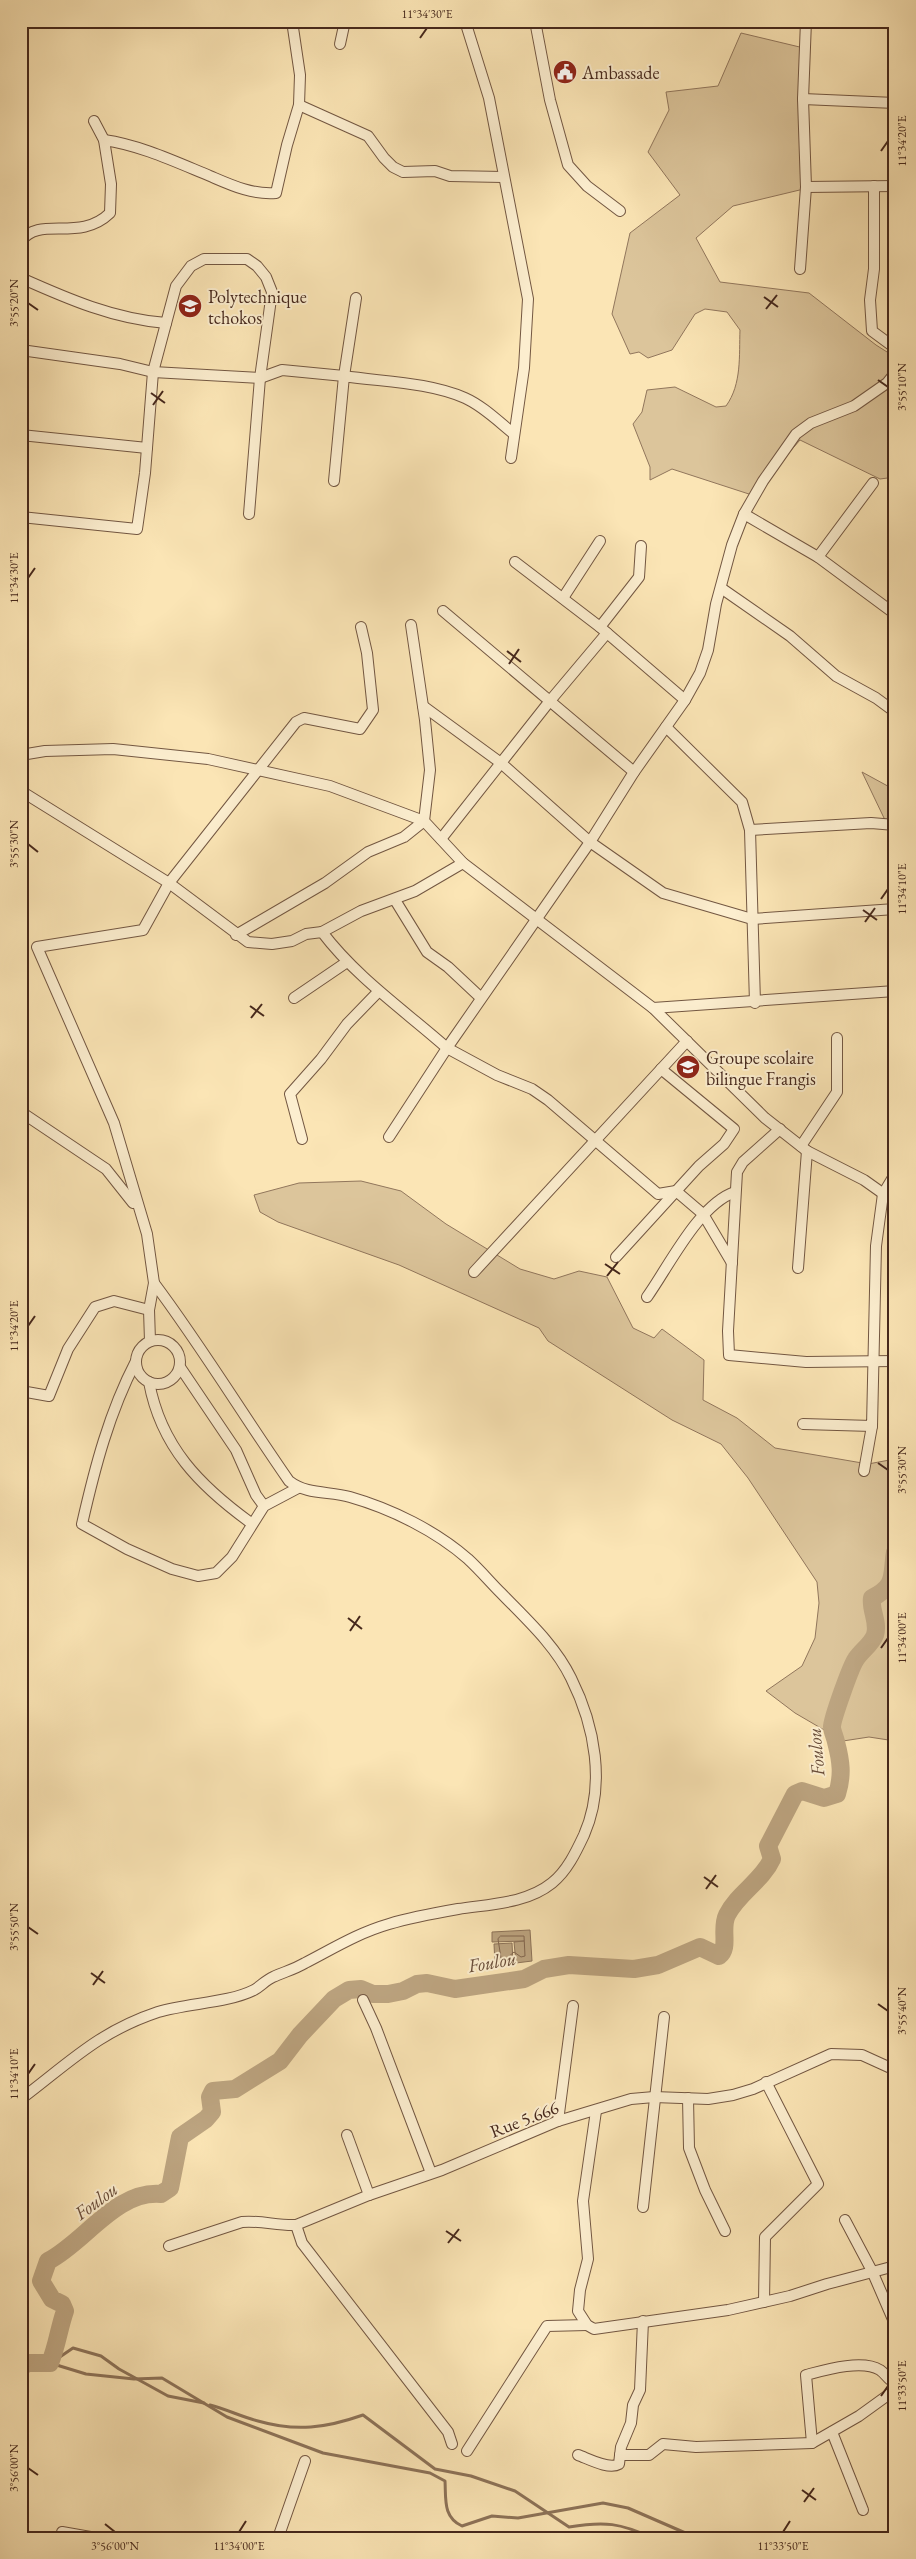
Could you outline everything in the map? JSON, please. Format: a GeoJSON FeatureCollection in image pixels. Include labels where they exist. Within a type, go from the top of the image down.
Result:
{"type":"FeatureCollection","features":[{"type":"Feature","properties":{"kind":"street"},"geometry":{"type":"LineString","coordinates":[[104,140],[152,153],[240,188],[265,194],[276,193],[299,105],[300,75],[292,21]]}},
{"type":"Feature","properties":{"kind":"street"},"geometry":{"type":"LineString","coordinates":[[340,44],[345,21]]}},
{"type":"Feature","properties":{"kind":"street"},"geometry":{"type":"LineString","coordinates":[[465,21],[490,98],[528,299],[524,368],[511,458]]}},
{"type":"Feature","properties":{"kind":"street"},"geometry":{"type":"LineString","coordinates":[[536,21],[550,100],[568,165],[587,186],[620,211]]}},
{"type":"Feature","properties":{"kind":"street"},"geometry":{"type":"LineString","coordinates":[[800,269],[806,187],[803,98],[806,21]]}},
{"type":"Feature","properties":{"kind":"street"},"geometry":{"type":"LineString","coordinates":[[803,98],[895,103]]}},
{"type":"Feature","properties":{"kind":"street"},"geometry":{"type":"LineString","coordinates":[[299,105],[368,136],[388,163],[403,172],[435,171],[450,176],[504,177]]}},
{"type":"Feature","properties":{"kind":"street"},"geometry":{"type":"LineString","coordinates":[[21,241],[27,233],[40,229],[89,227],[101,222],[110,213],[111,184],[104,140],[94,121]]}},
{"type":"Feature","properties":{"kind":"street"},"geometry":{"type":"LineString","coordinates":[[874,186],[874,269],[870,300],[872,331],[895,348]]}},
{"type":"Feature","properties":{"kind":"street"},"geometry":{"type":"LineString","coordinates":[[806,187],[895,186]]}},
{"type":"Feature","properties":{"kind":"street"},"geometry":{"type":"LineString","coordinates":[[21,517],[137,529],[147,448],[153,372],[176,286],[191,266],[204,259],[247,259],[257,266],[266,277],[272,292],[260,378],[249,514]]}},
{"type":"Feature","properties":{"kind":"street"},"geometry":{"type":"LineString","coordinates":[[21,278],[102,310],[136,320],[166,323]]}},
{"type":"Feature","properties":{"kind":"street"},"geometry":{"type":"LineString","coordinates":[[334,481],[344,376],[356,298]]}},
{"type":"Feature","properties":{"kind":"street"},"geometry":{"type":"LineString","coordinates":[[21,350],[120,364],[153,372],[260,378],[282,370],[344,376],[444,391],[466,398],[485,410],[514,434]]}},
{"type":"Feature","properties":{"kind":"street"},"geometry":{"type":"LineString","coordinates":[[389,1137],[480,997],[537,919],[590,842],[634,772],[685,700],[700,673],[708,650],[732,545],[744,514],[763,481],[796,434],[811,423],[854,406],[887,383],[895,373]]}},
{"type":"Feature","properties":{"kind":"street"},"geometry":{"type":"LineString","coordinates":[[21,435],[147,448]]}},
{"type":"Feature","properties":{"kind":"street"},"geometry":{"type":"LineString","coordinates":[[818,557],[873,482]]}},
{"type":"Feature","properties":{"kind":"street"},"geometry":{"type":"LineString","coordinates":[[744,514],[818,557],[895,614]]}},
{"type":"Feature","properties":{"kind":"street"},"geometry":{"type":"LineString","coordinates":[[563,598],[600,541]]}},
{"type":"Feature","properties":{"kind":"street"},"geometry":{"type":"LineString","coordinates":[[441,840],[604,630],[639,577],[641,546]]}},
{"type":"Feature","properties":{"kind":"street"},"geometry":{"type":"LineString","coordinates":[[515,562],[604,630],[685,700]]}},
{"type":"Feature","properties":{"kind":"street"},"geometry":{"type":"LineString","coordinates":[[721,588],[790,636],[836,676],[876,698],[895,712]]}},
{"type":"Feature","properties":{"kind":"street"},"geometry":{"type":"LineString","coordinates":[[443,611],[634,772]]}},
{"type":"Feature","properties":{"kind":"street"},"geometry":{"type":"LineString","coordinates":[[236,935],[325,883],[368,852],[404,837],[424,821],[430,770],[411,625]]}},
{"type":"Feature","properties":{"kind":"street"},"geometry":{"type":"LineString","coordinates":[[150,1340],[149,1310],[154,1283],[147,1234],[114,1123],[37,947],[143,930],[169,883],[296,722],[304,718],[360,728],[373,710],[367,653],[361,627]]}},
{"type":"Feature","properties":{"kind":"street"},"geometry":{"type":"LineString","coordinates":[[423,706],[501,763],[590,842],[663,893],[752,919],[895,909]]}},
{"type":"Feature","properties":{"kind":"street"},"geometry":{"type":"LineString","coordinates":[[666,727],[742,802],[750,830],[755,1003]]}},
{"type":"Feature","properties":{"kind":"street"},"geometry":{"type":"LineString","coordinates":[[21,755],[55,751],[135,750],[208,759],[330,786],[424,821],[463,863],[653,1008],[765,1118],[804,1148],[864,1180],[895,1202]]}},
{"type":"Feature","properties":{"kind":"street"},"geometry":{"type":"LineString","coordinates":[[21,791],[169,883],[236,935],[248,942],[272,944],[292,941],[306,934],[322,932],[361,911],[395,900],[463,863]]}},
{"type":"Feature","properties":{"kind":"street"},"geometry":{"type":"LineString","coordinates":[[750,830],[871,823],[895,825]]}},
{"type":"Feature","properties":{"kind":"street"},"geometry":{"type":"LineString","coordinates":[[395,900],[427,952],[448,967],[480,997]]}},
{"type":"Feature","properties":{"kind":"street"},"geometry":{"type":"LineString","coordinates":[[322,932],[347,962],[378,992],[447,1048],[497,1075],[532,1089],[548,1100],[658,1194],[676,1191],[703,1214],[732,1263]]}},
{"type":"Feature","properties":{"kind":"street"},"geometry":{"type":"LineString","coordinates":[[294,998],[347,962]]}},
{"type":"Feature","properties":{"kind":"street"},"geometry":{"type":"LineString","coordinates":[[302,1140],[290,1094],[321,1059],[347,1024],[378,992]]}},
{"type":"Feature","properties":{"kind":"street"},"geometry":{"type":"LineString","coordinates":[[653,1008],[755,1003],[895,992]]}},
{"type":"Feature","properties":{"kind":"street"},"geometry":{"type":"LineString","coordinates":[[798,1268],[804,1148],[837,1092],[837,1038]]}},
{"type":"Feature","properties":{"kind":"street"},"geometry":{"type":"LineString","coordinates":[[474,1272],[687,1040]]}},
{"type":"Feature","properties":{"kind":"street"},"geometry":{"type":"LineString","coordinates":[[616,1257],[676,1191],[724,1144],[734,1129],[661,1069]]}},
{"type":"Feature","properties":{"kind":"street"},"geometry":{"type":"LineString","coordinates":[[21,1112],[106,1169],[140,1212]]}},
{"type":"Feature","properties":{"kind":"street"},"geometry":{"type":"LineString","coordinates":[[780,1129],[743,1162],[737,1172],[728,1331],[729,1355],[806,1362],[895,1361]]}},
{"type":"Feature","properties":{"kind":"street"},"geometry":{"type":"LineString","coordinates":[[864,1472],[872,1426],[876,1246],[883,1194],[895,1174]]}},
{"type":"Feature","properties":{"kind":"street"},"geometry":{"type":"LineString","coordinates":[[646,1297],[703,1214],[722,1196],[735,1192]]}},
{"type":"Feature","properties":{"kind":"street"},"geometry":{"type":"LineString","coordinates":[[21,2099],[72,2056],[108,2033],[131,2022],[198,2002],[234,1997],[255,1989],[270,1978],[305,1964],[352,1937],[372,1929],[434,1913],[524,1899],[552,1883],[574,1856],[590,1820],[594,1805],[596,1768],[590,1725],[571,1677],[550,1645],[467,1558],[412,1521],[349,1497],[298,1488],[290,1481],[196,1340],[154,1283]]}},
{"type":"Feature","properties":{"kind":"street"},"geometry":{"type":"LineString","coordinates":[[21,1390],[49,1396],[68,1349],[95,1307],[114,1301],[149,1310]]}},
{"type":"Feature","properties":{"kind":"street"},"geometry":{"type":"LineString","coordinates":[[264,1506],[256,1495],[236,1450],[180,1367],[178,1351],[173,1345],[158,1339],[150,1340],[138,1352],[136,1361],[118,1396],[105,1431],[82,1524],[126,1549],[172,1568],[198,1576],[216,1573],[232,1557],[251,1523],[264,1506],[298,1488]]}},
{"type":"Feature","properties":{"kind":"street"},"geometry":{"type":"LineString","coordinates":[[136,1361],[139,1374],[149,1382],[159,1384],[168,1382],[176,1376],[180,1367]]}},
{"type":"Feature","properties":{"kind":"street"},"geometry":{"type":"LineString","coordinates":[[149,1382],[158,1418],[177,1452],[220,1500],[251,1523]]}},
{"type":"Feature","properties":{"kind":"street"},"geometry":{"type":"LineString","coordinates":[[803,1424],[872,1426]]}},
{"type":"Feature","properties":{"kind":"street"},"geometry":{"type":"LineString","coordinates":[[363,2000],[376,2028],[431,2173]]}},
{"type":"Feature","properties":{"kind":"street"},"geometry":{"type":"LineString","coordinates":[[558,2121],[573,2006]]}},
{"type":"Feature","properties":{"kind":"street"},"geometry":{"type":"LineString","coordinates":[[643,2206],[664,2017]]}},
{"type":"Feature","properties":{"kind":"street","name":"Rue 5.666"},"geometry":{"type":"LineString","coordinates":[[170,2246],[242,2222],[254,2220],[284,2226],[296,2225],[558,2121],[596,2111],[630,2099],[733,2095],[831,2054],[862,2055],[895,2070]]}},
{"type":"Feature","properties":{"kind":"street"},"geometry":{"type":"LineString","coordinates":[[764,2302],[765,2237],[818,2184],[766,2082]]}},
{"type":"Feature","properties":{"kind":"street"},"geometry":{"type":"LineString","coordinates":[[688,2098],[689,2148],[705,2190],[724,2231]]}},
{"type":"Feature","properties":{"kind":"street"},"geometry":{"type":"LineString","coordinates":[[586,2325],[578,2311],[578,2301],[588,2259],[583,2201],[596,2111]]}},
{"type":"Feature","properties":{"kind":"street"},"geometry":{"type":"LineString","coordinates":[[347,2135],[369,2195]]}},
{"type":"Feature","properties":{"kind":"street"},"geometry":{"type":"LineString","coordinates":[[845,2220],[872,2272],[895,2324]]}},
{"type":"Feature","properties":{"kind":"street"},"geometry":{"type":"LineString","coordinates":[[296,2225],[302,2243],[448,2432],[452,2444]]}},
{"type":"Feature","properties":{"kind":"street"},"geometry":{"type":"LineString","coordinates":[[467,2451],[547,2326],[586,2325],[599,2330],[606,2327],[643,2321],[728,2310],[895,2266]]}},
{"type":"Feature","properties":{"kind":"street"},"geometry":{"type":"LineString","coordinates":[[578,2456],[614,2466],[618,2464],[631,2423],[633,2405],[640,2390],[643,2321]]}},
{"type":"Feature","properties":{"kind":"street"},"geometry":{"type":"LineString","coordinates":[[812,2443],[806,2375],[838,2367],[871,2367],[880,2370],[895,2383]]}},
{"type":"Feature","properties":{"kind":"street"},"geometry":{"type":"LineString","coordinates":[[620,2455],[649,2455],[663,2444],[696,2448],[812,2443],[859,2416],[895,2390]]}},
{"type":"Feature","properties":{"kind":"street"},"geometry":{"type":"LineString","coordinates":[[832,2432],[863,2510]]}},
{"type":"Feature","properties":{"kind":"street"},"geometry":{"type":"LineString","coordinates":[[278,2538],[305,2461]]}},
{"type":"Feature","properties":{"kind":"street"},"geometry":{"type":"LineString","coordinates":[[61,2538],[62,2532],[96,2538]]}},
{"type":"Feature","properties":{"kind":"shaded area"},"geometry":{"type":"Polygon","coordinates":[[[741,33],[808,49],[808,188],[733,206],[696,238],[720,282],[809,293],[876,345],[895,357],[895,477],[880,479],[800,440],[752,495],[672,469],[650,480],[650,467],[633,424],[642,412],[647,390],[675,387],[716,407],[726,406],[735,388],[737,379],[740,330],[727,312],[705,309],[695,314],[672,350],[648,358],[639,352],[630,354],[612,314],[630,233],[680,195],[648,152],[669,110],[666,92],[718,86],[741,33]]]}},
{"type":"Feature","properties":{"kind":"shaded area"},"geometry":{"type":"Polygon","coordinates":[[[862,772],[895,790],[895,841],[862,772]]]}},
{"type":"Feature","properties":{"kind":"shaded area"},"geometry":{"type":"Polygon","coordinates":[[[361,1181],[401,1191],[446,1224],[520,1269],[554,1279],[579,1271],[607,1277],[633,1328],[654,1338],[662,1329],[704,1360],[703,1400],[737,1418],[775,1448],[868,1464],[895,1459],[895,1741],[869,1737],[843,1741],[795,1713],[766,1691],[802,1666],[815,1638],[819,1603],[817,1582],[748,1478],[721,1444],[672,1420],[548,1341],[539,1328],[399,1265],[278,1222],[260,1212],[254,1195],[299,1183],[361,1181]]]}},
{"type":"Feature","properties":{"kind":"water"},"geometry":{"type":"Polygon","coordinates":[[[530,1930],[532,1961],[516,1963],[514,1942],[524,1941],[492,1942],[492,1932],[530,1930]]]}},
{"type":"Feature","properties":{"kind":"water"},"geometry":{"type":"Polygon","coordinates":[[[512,1943],[513,1963],[495,1964],[494,1944],[512,1943]]]}},
{"type":"Feature","properties":{"kind":"waterway","name":"Foulou"},"geometry":{"type":"LineString","coordinates":[[21,2367],[28,2363],[50,2363],[65,2311],[62,2304],[52,2299],[41,2281],[48,2261],[62,2253],[115,2208],[145,2195],[161,2194],[170,2188],[180,2137],[206,2119],[212,2112],[210,2097],[213,2091],[235,2089],[280,2061],[300,2035],[334,1999],[349,1990],[361,1989],[373,1994],[388,1994],[403,1991],[417,1984],[427,1983],[455,1989],[524,1979],[544,1969],[569,1965],[634,1969],[658,1965],[700,1947],[719,1956],[725,1943],[724,1926],[727,1915],[737,1900],[768,1867],[772,1859],[768,1846],[795,1794],[802,1791],[824,1798],[837,1794],[841,1768],[832,1729],[833,1722],[854,1664],[875,1635],[876,1625],[872,1598],[886,1589],[889,1584],[893,1574],[895,1552]]}},
{"type":"Feature","properties":{"kind":"waterway"},"geometry":{"type":"LineString","coordinates":[[51,2363],[73,2348],[101,2356],[119,2369],[168,2396],[204,2403]]}},
{"type":"Feature","properties":{"kind":"waterway"},"geometry":{"type":"LineString","coordinates":[[50,2363],[86,2374],[134,2379],[162,2378],[227,2417],[323,2453],[430,2473],[445,2481],[449,2513],[451,2518],[462,2526],[492,2516],[518,2518],[603,2503],[628,2508],[697,2538]]}},
{"type":"Feature","properties":{"kind":"waterway"},"geometry":{"type":"LineString","coordinates":[[210,2405],[252,2419],[285,2427],[324,2426],[363,2415],[435,2469],[471,2476],[515,2491],[569,2527],[593,2524],[621,2526],[653,2538]]}},
{"type":"Feature","properties":{"kind":"waterway"},"geometry":{"type":"LineString","coordinates":[[757,2538],[762,2538]]}},
{"type":"Feature","properties":{"kind":"place","name":"Ambassade"},"geometry":{"type":"Point","coordinates":[565,72]}},
{"type":"Feature","properties":{"kind":"place","name":"Polytechnique tchokos"},"geometry":{"type":"Point","coordinates":[190,306]}},
{"type":"Feature","properties":{"kind":"place","name":"Groupe scolaire bilingue Frangis"},"geometry":{"type":"Point","coordinates":[688,1067]}}]}
